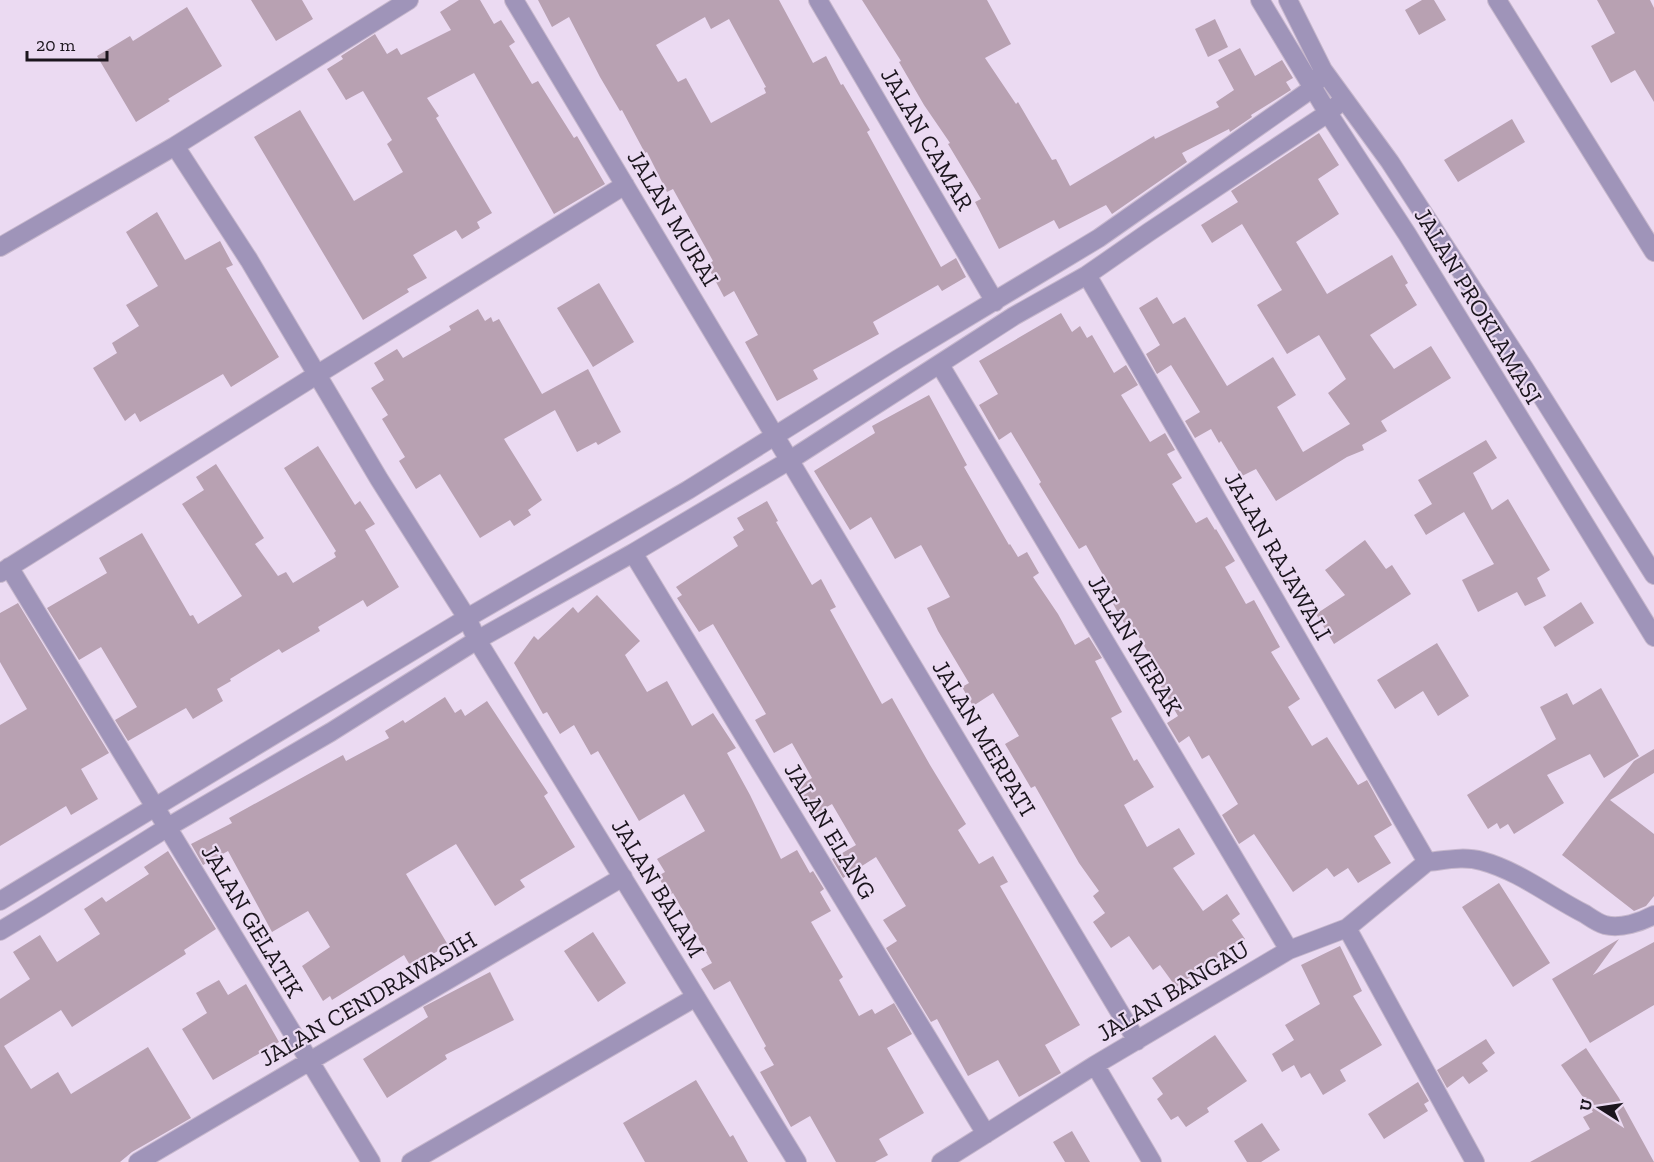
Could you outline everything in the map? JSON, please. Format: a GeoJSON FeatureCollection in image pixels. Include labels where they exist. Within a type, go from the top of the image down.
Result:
{"type":"FeatureCollection","features":[{"type":"Feature","properties":{"kind":"street"},"geometry":{"type":"LineString","coordinates":[[0,248],[175,146],[409,0]]}},
{"type":"Feature","properties":{"kind":"street","name":"JALAN MURAI"},"geometry":{"type":"LineString","coordinates":[[514,0],[790,460]]}},
{"type":"Feature","properties":{"kind":"street","name":"JALAN CAMAR"},"geometry":{"type":"LineString","coordinates":[[818,0],[995,302]]}},
{"type":"Feature","properties":{"kind":"street","name":"JALAN PROKLAMASI"},"geometry":{"type":"LineString","coordinates":[[1260,0],[1328,113],[1407,234],[1654,637]]}},
{"type":"Feature","properties":{"kind":"street","name":"JALAN PROKLAMASI"},"geometry":{"type":"LineString","coordinates":[[1288,0],[1323,70],[1390,162],[1524,368],[1654,575]]}},
{"type":"Feature","properties":{"kind":"street"},"geometry":{"type":"LineString","coordinates":[[1497,0],[1654,252]]}},
{"type":"Feature","properties":{"kind":"street"},"geometry":{"type":"LineString","coordinates":[[0,901],[467,618],[678,496],[1099,238],[1313,88],[1323,70]]}},
{"type":"Feature","properties":{"kind":"street"},"geometry":{"type":"LineString","coordinates":[[0,930],[168,827],[331,732],[477,640],[633,553],[790,460],[1014,316],[1087,275],[1328,113],[1344,99]]}},
{"type":"Feature","properties":{"kind":"street","name":"JALAN BALAM"},"geometry":{"type":"LineString","coordinates":[[175,146],[249,260],[379,479],[467,618],[477,640],[797,1162]]}},
{"type":"Feature","properties":{"kind":"street"},"geometry":{"type":"LineString","coordinates":[[5,570],[625,185]]}},
{"type":"Feature","properties":{"kind":"street","name":"JALAN RAJAWALI"},"geometry":{"type":"LineString","coordinates":[[1087,275],[1427,862]]}},
{"type":"Feature","properties":{"kind":"street","name":"JALAN MERAK"},"geometry":{"type":"LineString","coordinates":[[940,365],[1289,950]]}},
{"type":"Feature","properties":{"kind":"street","name":"JALAN MERPATI"},"geometry":{"type":"LineString","coordinates":[[790,460],[1137,1041]]}},
{"type":"Feature","properties":{"kind":"street","name":"JALAN ELANG"},"geometry":{"type":"LineString","coordinates":[[633,553],[986,1134]]}},
{"type":"Feature","properties":{"kind":"street","name":"JALAN GELATIK"},"geometry":{"type":"LineString","coordinates":[[5,570],[156,806],[371,1162]]}},
{"type":"Feature","properties":{"kind":"street"},"geometry":{"type":"LineString","coordinates":[[1427,862],[1463,858],[1483,861],[1517,875],[1568,906],[1606,925],[1624,926],[1654,915]]}},
{"type":"Feature","properties":{"kind":"street","name":"JALAN BANGAU"},"geometry":{"type":"LineString","coordinates":[[941,1162],[1095,1065],[1289,950],[1347,928],[1427,862]]}},
{"type":"Feature","properties":{"kind":"street","name":"JALAN CENDRAWASIH"},"geometry":{"type":"LineString","coordinates":[[138,1162],[623,877]]}},
{"type":"Feature","properties":{"kind":"street"},"geometry":{"type":"LineString","coordinates":[[1347,928],[1475,1162]]}},
{"type":"Feature","properties":{"kind":"street"},"geometry":{"type":"LineString","coordinates":[[411,1162],[696,997]]}},
{"type":"Feature","properties":{"kind":"street"},"geometry":{"type":"LineString","coordinates":[[1095,1065],[1152,1162]]}},
{"type":"Feature","properties":{"kind":"building"},"geometry":{"type":"Polygon","coordinates":[[[251,0],[302,0],[313,19],[276,41],[251,0]]]}},
{"type":"Feature","properties":{"kind":"building"},"geometry":{"type":"Polygon","coordinates":[[[459,0],[480,0],[494,24],[501,20],[515,42],[509,46],[532,84],[538,81],[574,138],[577,136],[605,184],[554,214],[474,73],[427,98],[439,116],[436,118],[492,213],[477,222],[480,228],[462,239],[456,230],[413,255],[427,278],[407,289],[409,292],[363,320],[254,137],[300,110],[354,201],[403,172],[387,144],[392,140],[363,91],[346,100],[327,69],[343,59],[341,56],[375,34],[387,54],[397,48],[401,55],[451,30],[440,12],[459,0]]]}},
{"type":"Feature","properties":{"kind":"building"},"geometry":{"type":"Polygon","coordinates":[[[538,0],[779,0],[813,63],[826,56],[841,85],[843,84],[870,130],[867,132],[941,267],[956,258],[966,277],[942,291],[938,285],[873,322],[879,334],[813,370],[818,379],[777,401],[745,342],[758,335],[734,291],[724,297],[707,265],[713,261],[673,189],[667,192],[647,152],[645,153],[622,110],[620,111],[600,77],[569,17],[552,27],[538,0]],[[705,17],[656,45],[678,82],[686,78],[711,123],[766,93],[764,88],[766,87],[729,19],[711,29],[705,17]]]}},
{"type":"Feature","properties":{"kind":"building"},"geometry":{"type":"Polygon","coordinates":[[[862,0],[987,0],[1011,44],[985,58],[1016,104],[1018,102],[1052,160],[1056,159],[1070,186],[1154,136],[1155,139],[1219,107],[1216,102],[1234,90],[1218,60],[1240,48],[1255,76],[1282,60],[1293,78],[1286,82],[1291,90],[1251,115],[1252,117],[1230,132],[1229,129],[1182,153],[1187,162],[1112,214],[1106,205],[1059,229],[1054,220],[999,249],[975,202],[981,199],[948,144],[950,143],[899,62],[901,61],[862,0]]]}},
{"type":"Feature","properties":{"kind":"building"},"geometry":{"type":"Polygon","coordinates":[[[1422,0],[1434,0],[1446,20],[1419,35],[1405,10],[1422,0]]]}},
{"type":"Feature","properties":{"kind":"building"},"geometry":{"type":"Polygon","coordinates":[[[1597,0],[1650,0],[1654,8],[1654,102],[1635,70],[1611,83],[1591,46],[1615,33],[1597,0]]]}},
{"type":"Feature","properties":{"kind":"building"},"geometry":{"type":"Polygon","coordinates":[[[187,7],[222,66],[168,99],[170,101],[136,122],[97,56],[130,36],[133,41],[187,7]]]}},
{"type":"Feature","properties":{"kind":"building"},"geometry":{"type":"Polygon","coordinates":[[[1215,19],[1228,47],[1208,57],[1195,29],[1215,19]]]}},
{"type":"Feature","properties":{"kind":"building"},"geometry":{"type":"Polygon","coordinates":[[[1512,119],[1525,142],[1458,182],[1444,160],[1512,119]]]}},
{"type":"Feature","properties":{"kind":"building"},"geometry":{"type":"Polygon","coordinates":[[[1319,133],[1339,165],[1318,179],[1339,214],[1296,242],[1327,294],[1392,255],[1417,305],[1370,335],[1394,369],[1431,346],[1451,378],[1381,421],[1387,431],[1362,445],[1364,450],[1347,457],[1276,501],[1256,469],[1242,476],[1211,429],[1195,438],[1185,421],[1200,412],[1171,365],[1157,374],[1146,354],[1160,345],[1139,308],[1157,297],[1173,324],[1185,317],[1227,386],[1273,357],[1296,395],[1277,407],[1303,452],[1350,424],[1328,393],[1346,379],[1319,335],[1287,354],[1257,305],[1282,290],[1242,224],[1212,243],[1201,225],[1238,202],[1231,191],[1319,133]]]}},
{"type":"Feature","properties":{"kind":"building"},"geometry":{"type":"Polygon","coordinates":[[[157,212],[185,260],[220,241],[233,265],[226,268],[279,357],[231,387],[223,374],[140,422],[135,413],[125,421],[93,368],[117,353],[112,343],[139,326],[126,305],[158,286],[126,232],[157,212]]]}},
{"type":"Feature","properties":{"kind":"building"},"geometry":{"type":"Polygon","coordinates":[[[599,283],[634,342],[593,367],[557,308],[599,283]]]}},
{"type":"Feature","properties":{"kind":"building"},"geometry":{"type":"Polygon","coordinates":[[[478,309],[485,321],[491,317],[493,322],[499,319],[542,394],[588,369],[621,432],[598,445],[596,442],[577,452],[555,410],[504,439],[542,500],[528,510],[531,515],[514,526],[510,520],[480,538],[440,474],[416,489],[399,461],[405,457],[382,419],[388,415],[371,388],[384,380],[374,363],[397,349],[403,358],[451,330],[449,326],[478,309]]]}},
{"type":"Feature","properties":{"kind":"building"},"geometry":{"type":"Polygon","coordinates":[[[1061,313],[1072,332],[1080,326],[1087,338],[1092,335],[1114,373],[1126,365],[1138,385],[1121,395],[1150,442],[1165,433],[1175,450],[1167,454],[1182,478],[1172,484],[1196,523],[1207,517],[1216,529],[1235,561],[1225,567],[1246,604],[1254,600],[1280,647],[1271,652],[1300,699],[1288,707],[1312,746],[1327,737],[1358,785],[1367,780],[1392,825],[1374,836],[1391,863],[1358,883],[1348,868],[1334,877],[1327,868],[1293,892],[1254,834],[1239,844],[1222,815],[1238,804],[1209,755],[1202,759],[1189,736],[1179,743],[1167,723],[1178,716],[1152,671],[1157,668],[1129,620],[1124,623],[1112,602],[1115,599],[1110,587],[1086,545],[1079,549],[1039,484],[1041,482],[1011,432],[999,440],[979,405],[998,394],[979,361],[1061,313]]]}},
{"type":"Feature","properties":{"kind":"building"},"geometry":{"type":"Polygon","coordinates":[[[929,395],[967,465],[964,467],[1009,545],[1018,557],[1027,552],[1039,573],[1033,577],[1058,614],[1075,645],[1089,637],[1102,658],[1095,661],[1122,712],[1111,718],[1134,761],[1137,759],[1154,787],[1124,805],[1147,847],[1179,828],[1195,854],[1173,868],[1203,911],[1227,894],[1240,914],[1232,920],[1245,939],[1176,987],[1160,965],[1153,970],[1129,936],[1111,948],[1093,922],[1105,913],[1093,896],[1099,891],[1079,863],[1035,786],[1031,788],[1005,744],[1019,736],[993,693],[973,706],[962,687],[969,683],[927,608],[950,597],[921,545],[895,559],[871,517],[850,530],[814,471],[875,433],[872,426],[929,395]]]}},
{"type":"Feature","properties":{"kind":"building"},"geometry":{"type":"Polygon","coordinates":[[[1486,440],[1497,458],[1473,473],[1492,510],[1508,499],[1550,570],[1537,578],[1546,596],[1525,606],[1517,592],[1478,612],[1462,580],[1494,564],[1464,512],[1426,535],[1414,515],[1432,504],[1418,480],[1486,440]]]}},
{"type":"Feature","properties":{"kind":"building"},"geometry":{"type":"Polygon","coordinates":[[[318,446],[355,505],[360,501],[375,524],[365,530],[399,587],[367,607],[363,600],[318,627],[320,631],[282,653],[279,649],[230,679],[231,681],[217,689],[223,701],[193,719],[186,708],[128,741],[115,720],[137,707],[101,647],[79,660],[47,608],[107,573],[99,558],[142,533],[190,616],[193,615],[198,624],[242,596],[182,504],[204,490],[196,477],[216,464],[264,538],[255,544],[278,576],[286,572],[293,583],[336,557],[334,553],[336,551],[284,468],[318,446]]]}},
{"type":"Feature","properties":{"kind":"building"},"geometry":{"type":"Polygon","coordinates":[[[767,501],[778,521],[776,522],[812,585],[821,579],[836,607],[830,610],[882,704],[892,698],[966,824],[958,830],[979,864],[993,856],[1008,882],[1000,886],[1080,1025],[1045,1045],[1061,1073],[1019,1097],[998,1060],[968,1076],[937,1019],[931,1022],[886,948],[897,941],[883,920],[906,906],[876,857],[843,878],[832,859],[856,845],[832,804],[811,816],[795,788],[812,778],[792,743],[774,753],[755,720],[766,714],[713,624],[699,632],[677,598],[682,595],[676,587],[738,546],[733,537],[744,530],[737,518],[767,501]]]}},
{"type":"Feature","properties":{"kind":"building"},"geometry":{"type":"Polygon","coordinates":[[[1365,540],[1386,569],[1392,565],[1411,594],[1334,644],[1316,614],[1345,595],[1325,570],[1365,540]]]}},
{"type":"Feature","properties":{"kind":"building"},"geometry":{"type":"Polygon","coordinates":[[[597,595],[640,641],[625,655],[647,692],[667,681],[692,726],[713,713],[736,748],[727,753],[781,859],[797,850],[810,873],[813,871],[824,889],[820,892],[831,911],[811,922],[843,977],[839,980],[859,1016],[872,1009],[875,1014],[894,1003],[912,1034],[887,1048],[924,1113],[879,1139],[888,1155],[875,1162],[836,1162],[810,1116],[791,1127],[760,1072],[774,1065],[730,981],[714,990],[701,969],[712,963],[673,893],[669,896],[658,876],[665,872],[657,859],[705,831],[684,794],[639,821],[598,751],[591,755],[574,725],[560,734],[547,712],[543,714],[514,663],[534,636],[538,640],[573,607],[578,613],[597,595]]]}},
{"type":"Feature","properties":{"kind":"building"},"geometry":{"type":"Polygon","coordinates":[[[1581,602],[1594,623],[1555,647],[1543,627],[1581,602]]]}},
{"type":"Feature","properties":{"kind":"building"},"geometry":{"type":"Polygon","coordinates":[[[18,603],[109,753],[81,769],[98,799],[71,815],[66,806],[0,846],[0,725],[27,709],[0,662],[0,613],[18,603]]]}},
{"type":"Feature","properties":{"kind":"building"},"geometry":{"type":"Polygon","coordinates":[[[1437,643],[1469,696],[1438,716],[1423,691],[1395,709],[1377,680],[1437,643]]]}},
{"type":"Feature","properties":{"kind":"building"},"geometry":{"type":"Polygon","coordinates":[[[1601,688],[1639,756],[1604,778],[1590,754],[1547,775],[1564,803],[1514,834],[1508,824],[1500,829],[1497,823],[1488,829],[1467,795],[1556,739],[1540,707],[1567,693],[1573,705],[1601,688]]]}},
{"type":"Feature","properties":{"kind":"building"},"geometry":{"type":"Polygon","coordinates":[[[445,697],[455,713],[461,709],[465,716],[487,701],[548,793],[544,796],[575,847],[520,880],[525,887],[495,906],[456,844],[406,874],[448,945],[411,967],[404,955],[332,1000],[330,996],[323,1001],[302,966],[330,947],[308,911],[272,932],[228,851],[203,865],[191,844],[232,823],[229,818],[343,755],[346,761],[389,738],[385,731],[403,720],[405,723],[445,697]]]}},
{"type":"Feature","properties":{"kind":"building"},"geometry":{"type":"Polygon","coordinates":[[[1654,749],[1654,773],[1610,800],[1654,834],[1654,896],[1646,906],[1634,911],[1562,855],[1634,761],[1654,749]]]}},
{"type":"Feature","properties":{"kind":"building"},"geometry":{"type":"Polygon","coordinates":[[[168,851],[216,929],[184,950],[186,954],[72,1027],[61,1010],[4,1046],[31,1089],[58,1072],[71,1094],[148,1047],[191,1118],[132,1152],[120,1162],[0,1162],[0,999],[30,979],[13,952],[40,935],[57,962],[100,934],[84,909],[102,897],[106,902],[149,874],[144,867],[168,851]]]}},
{"type":"Feature","properties":{"kind":"building"},"geometry":{"type":"Polygon","coordinates":[[[1499,883],[1550,963],[1513,987],[1462,907],[1499,883]]]}},
{"type":"Feature","properties":{"kind":"building"},"geometry":{"type":"Polygon","coordinates":[[[593,932],[626,983],[598,1002],[564,951],[593,932]]]}},
{"type":"Feature","properties":{"kind":"building"},"geometry":{"type":"Polygon","coordinates":[[[1619,939],[1593,975],[1654,942],[1654,1005],[1590,1043],[1552,979],[1619,939]]]}},
{"type":"Feature","properties":{"kind":"building"},"geometry":{"type":"Polygon","coordinates":[[[1340,946],[1362,991],[1353,996],[1382,1045],[1340,1070],[1346,1081],[1323,1095],[1310,1073],[1301,1078],[1294,1065],[1282,1072],[1272,1054],[1294,1040],[1285,1025],[1320,1004],[1301,965],[1340,946]]]}},
{"type":"Feature","properties":{"kind":"building"},"geometry":{"type":"Polygon","coordinates":[[[490,972],[514,1020],[445,1055],[447,1059],[387,1098],[363,1059],[428,1017],[423,1007],[490,972]]]}},
{"type":"Feature","properties":{"kind":"building"},"geometry":{"type":"Polygon","coordinates":[[[219,980],[228,995],[246,984],[279,1042],[213,1080],[182,1029],[207,1013],[196,993],[219,980]]]}},
{"type":"Feature","properties":{"kind":"building"},"geometry":{"type":"Polygon","coordinates":[[[1215,1035],[1247,1081],[1207,1108],[1209,1112],[1186,1127],[1178,1116],[1171,1120],[1157,1099],[1163,1094],[1152,1078],[1215,1035]]]}},
{"type":"Feature","properties":{"kind":"building"},"geometry":{"type":"Polygon","coordinates":[[[1486,1039],[1495,1053],[1482,1063],[1488,1071],[1469,1084],[1463,1076],[1447,1088],[1437,1070],[1486,1039]]]}},
{"type":"Feature","properties":{"kind":"building"},"geometry":{"type":"Polygon","coordinates":[[[1586,1048],[1619,1098],[1654,1162],[1530,1162],[1590,1129],[1583,1117],[1593,1112],[1561,1065],[1586,1048]]]}},
{"type":"Feature","properties":{"kind":"building"},"geometry":{"type":"Polygon","coordinates":[[[696,1080],[730,1137],[733,1135],[748,1162],[645,1162],[623,1123],[696,1080]]]}},
{"type":"Feature","properties":{"kind":"building"},"geometry":{"type":"Polygon","coordinates":[[[1418,1082],[1429,1101],[1424,1104],[1428,1111],[1384,1139],[1368,1114],[1418,1082]]]}},
{"type":"Feature","properties":{"kind":"building"},"geometry":{"type":"Polygon","coordinates":[[[1262,1123],[1280,1150],[1261,1162],[1247,1162],[1234,1141],[1262,1123]]]}},
{"type":"Feature","properties":{"kind":"building"},"geometry":{"type":"Polygon","coordinates":[[[1072,1131],[1090,1162],[1065,1162],[1053,1142],[1072,1131]]]}}]}
